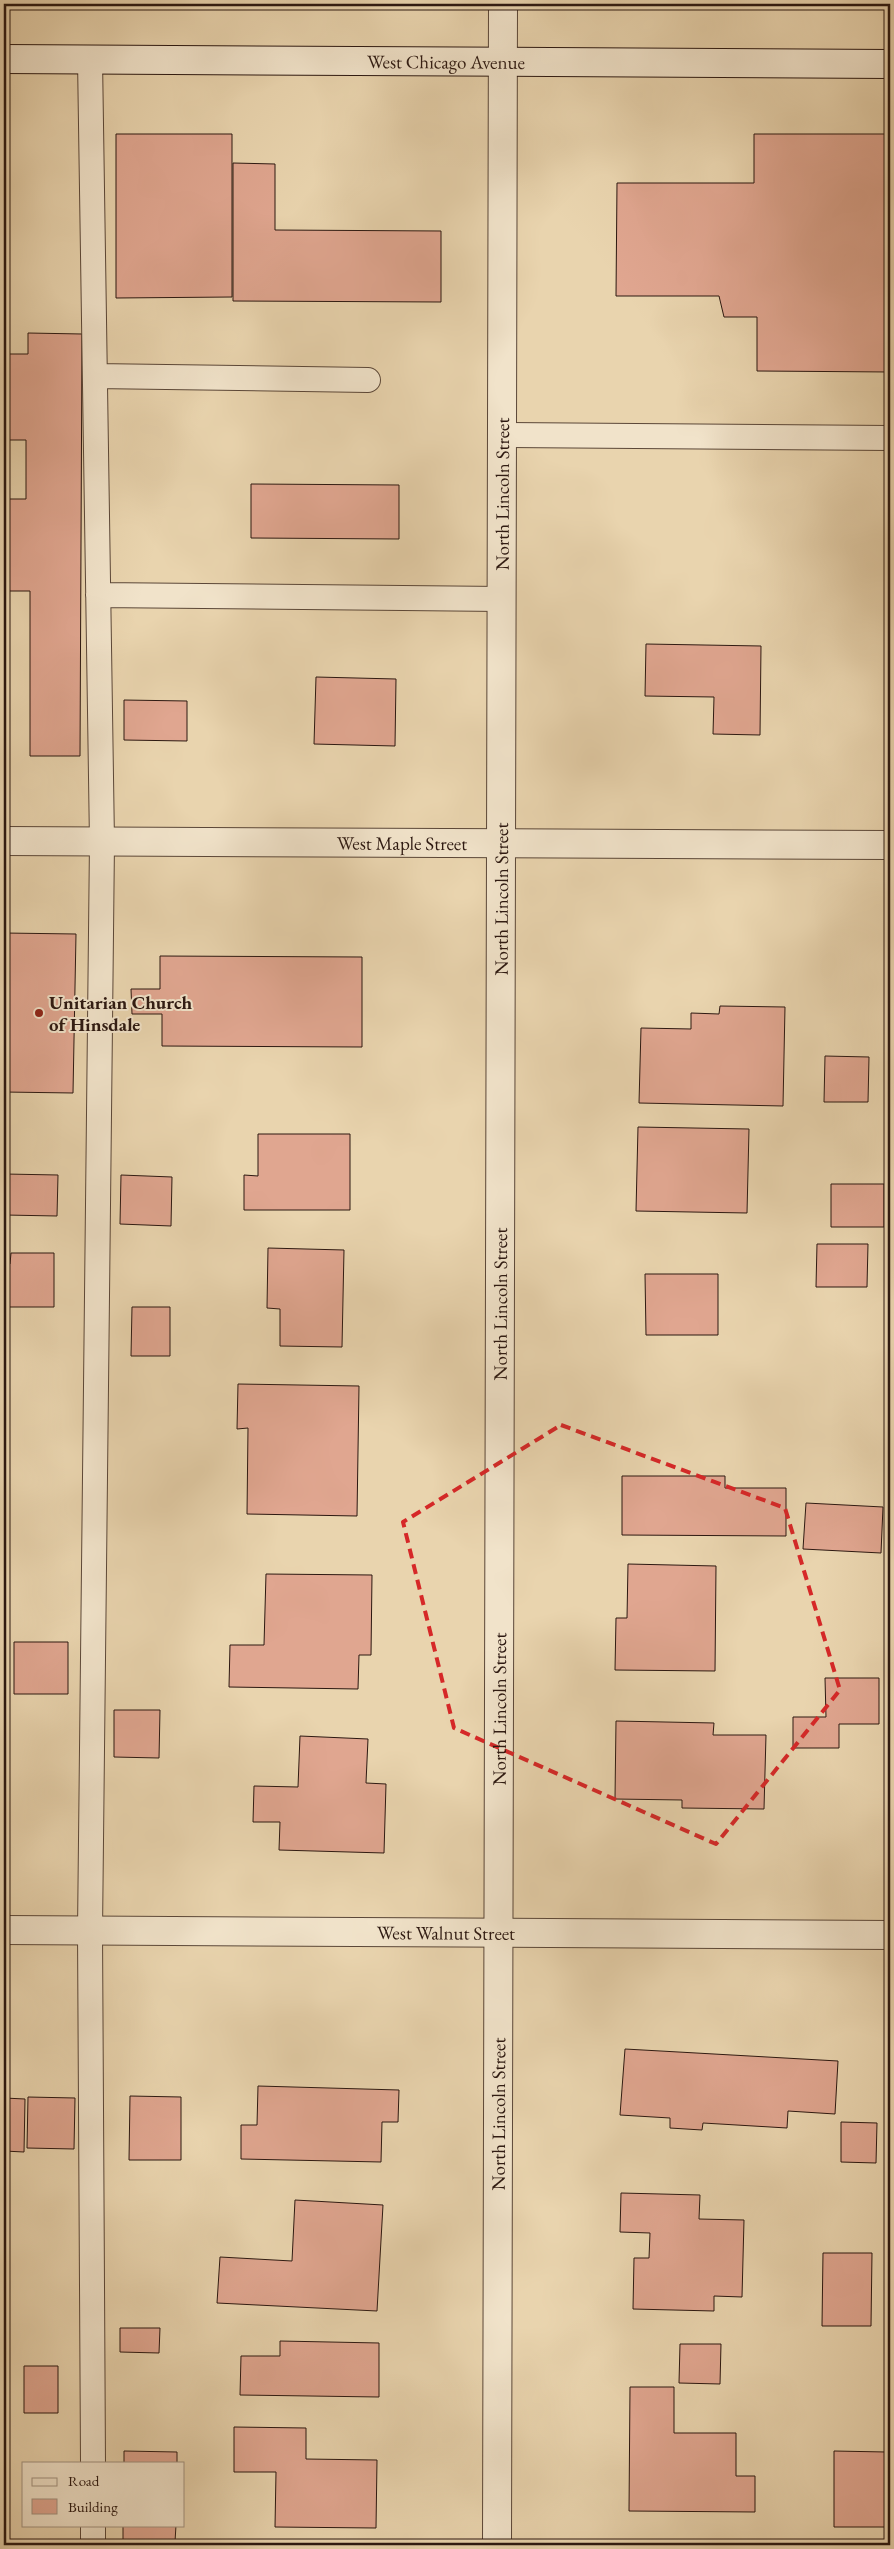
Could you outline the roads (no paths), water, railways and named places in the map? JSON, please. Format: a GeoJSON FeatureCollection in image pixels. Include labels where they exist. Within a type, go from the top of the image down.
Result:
{"type":"FeatureCollection","features":[{"type":"Feature","properties":{"kind":"street","name":"North Lincoln Street"},"geometry":{"type":"LineString","coordinates":[[498,2545],[503,4]]}},
{"type":"Feature","properties":{"kind":"street","name":"West Chicago Avenue"},"geometry":{"type":"LineString","coordinates":[[4,59],[890,64]]}},
{"type":"Feature","properties":{"kind":"street","name":"West Maple Street"},"geometry":{"type":"LineString","coordinates":[[4,841],[890,845]]}},
{"type":"Feature","properties":{"kind":"street","name":"West Walnut Street"},"geometry":{"type":"LineString","coordinates":[[4,1930],[890,1935]]}},
{"type":"Feature","properties":{"kind":"lane"},"geometry":{"type":"LineString","coordinates":[[90,59],[102,842],[90,1931],[93,2462]]}},
{"type":"Feature","properties":{"kind":"lane"},"geometry":{"type":"LineString","coordinates":[[95,376],[368,380]]}},
{"type":"Feature","properties":{"kind":"lane"},"geometry":{"type":"LineString","coordinates":[[503,435],[890,438]]}},
{"type":"Feature","properties":{"kind":"lane"},"geometry":{"type":"LineString","coordinates":[[98,595],[502,599]]}},
{"type":"Feature","properties":{"kind":"lane"},"geometry":{"type":"LineString","coordinates":[[93,2526],[93,2545]]}},
{"type":"Feature","properties":{"kind":"place","name":"Unitarian Church of Hinsdale"},"geometry":{"type":"Point","coordinates":[39,1013]}}]}
